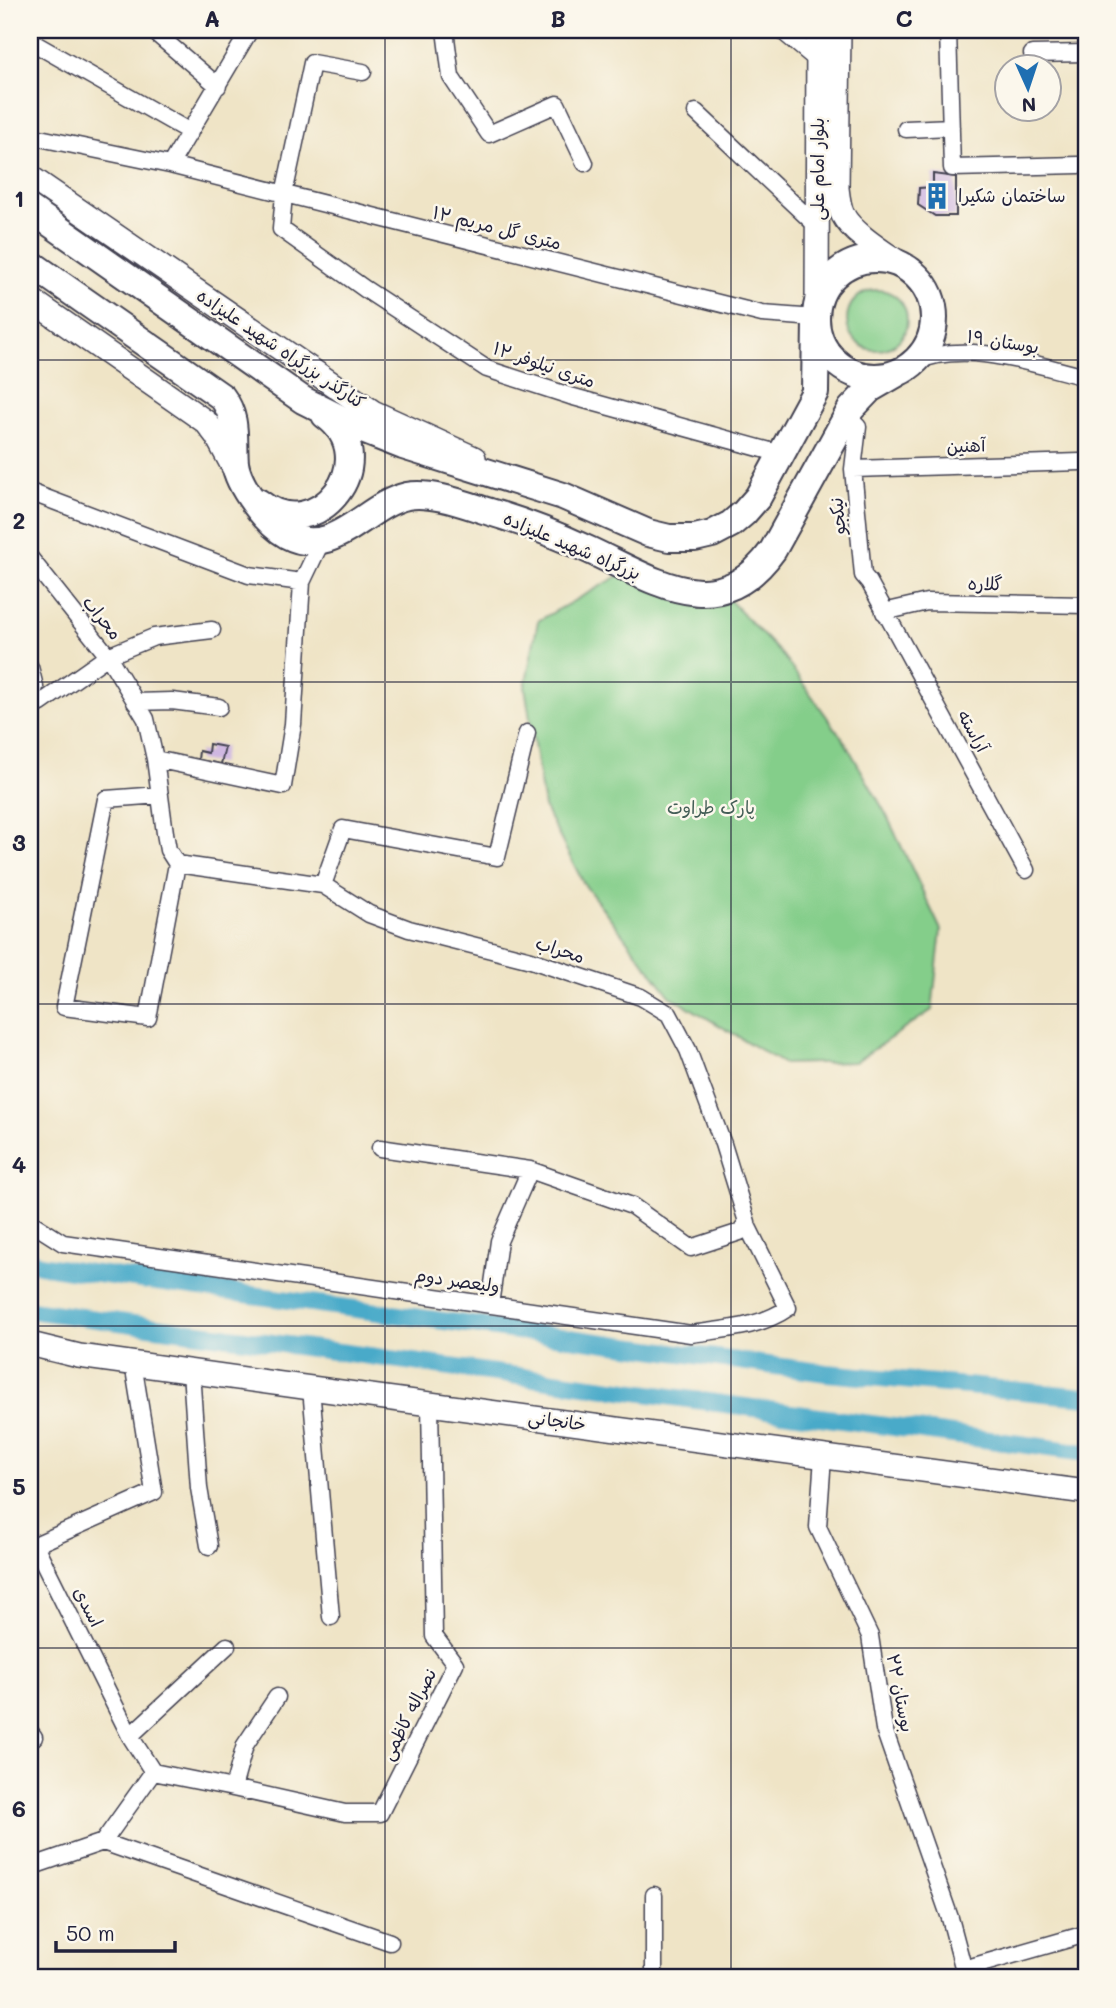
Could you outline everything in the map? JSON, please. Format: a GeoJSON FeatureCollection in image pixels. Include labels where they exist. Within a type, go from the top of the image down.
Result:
{"type":"FeatureCollection","features":[{"type":"Feature","properties":{"kind":"highway"},"geometry":{"type":"LineString","coordinates":[[30,209],[328,418],[342,436],[348,457],[343,484],[326,505],[301,515],[274,512],[246,490]]}},
{"type":"Feature","properties":{"kind":"highway"},"geometry":{"type":"LineString","coordinates":[[303,400],[365,431],[416,451],[550,492],[645,532],[686,539],[724,529],[741,517],[755,501],[815,392],[816,316],[825,286],[838,272],[872,259],[902,265],[924,283],[934,308],[934,324],[930,340],[908,367],[886,376],[869,377],[843,368],[825,351],[820,340],[816,316]]}},
{"type":"Feature","properties":{"kind":"highway"},"geometry":{"type":"LineString","coordinates":[[30,263],[219,394],[233,417],[235,462],[246,490],[271,523],[285,534],[307,541],[322,540]]}},
{"type":"Feature","properties":{"kind":"highway","name":"بزرگراه شهید علیزاده"},"geometry":{"type":"LineString","coordinates":[[322,540],[338,535],[393,501],[424,495],[480,509],[544,531],[668,587],[693,592],[719,589],[747,577],[768,557],[847,416],[870,389],[908,367]]}},
{"type":"Feature","properties":{"kind":"main road","name":"بلوار امام علی"},"geometry":{"type":"LineString","coordinates":[[816,316],[818,30]]}},
{"type":"Feature","properties":{"kind":"main road","name":"بلوار امام علی"},"geometry":{"type":"LineString","coordinates":[[839,30],[837,188],[840,205],[844,217],[852,227],[902,265]]}},
{"type":"Feature","properties":{"kind":"main road","name":"کنارگذر بزرگراه شهید علیزاده"},"geometry":{"type":"LineString","coordinates":[[30,177],[373,412],[550,492]]}},
{"type":"Feature","properties":{"kind":"main road"},"geometry":{"type":"LineString","coordinates":[[30,299],[209,425],[246,490]]}},
{"type":"Feature","properties":{"kind":"main road","name":"خانجانی"},"geometry":{"type":"LineString","coordinates":[[30,1344],[79,1356],[1086,1492]]}},
{"type":"Feature","properties":{"kind":"street"},"geometry":{"type":"LineString","coordinates":[[152,30],[218,86]]}},
{"type":"Feature","properties":{"kind":"street"},"geometry":{"type":"LineString","coordinates":[[170,165],[250,30]]}},
{"type":"Feature","properties":{"kind":"street"},"geometry":{"type":"LineString","coordinates":[[445,30],[450,77],[489,134],[557,104],[585,163]]}},
{"type":"Feature","properties":{"kind":"street"},"geometry":{"type":"LineString","coordinates":[[781,30],[818,61]]}},
{"type":"Feature","properties":{"kind":"street"},"geometry":{"type":"LineString","coordinates":[[948,30],[952,168],[1079,165]]}},
{"type":"Feature","properties":{"kind":"street"},"geometry":{"type":"LineString","coordinates":[[30,41],[190,132]]}},
{"type":"Feature","properties":{"kind":"street"},"geometry":{"type":"LineString","coordinates":[[1064,53],[1086,53]]}},
{"type":"Feature","properties":{"kind":"street"},"geometry":{"type":"LineString","coordinates":[[284,194],[312,63],[363,72]]}},
{"type":"Feature","properties":{"kind":"street"},"geometry":{"type":"LineString","coordinates":[[696,112],[818,227]]}},
{"type":"Feature","properties":{"kind":"street"},"geometry":{"type":"LineString","coordinates":[[906,129],[951,128]]}},
{"type":"Feature","properties":{"kind":"street","name":"۱۲ متری گل مریم"},"geometry":{"type":"LineString","coordinates":[[30,136],[170,165],[762,314],[816,316]]}},
{"type":"Feature","properties":{"kind":"street","name":"۱۲ متری نیلوفر"},"geometry":{"type":"LineString","coordinates":[[284,194],[281,229],[365,289],[487,369],[570,397],[781,454]]}},
{"type":"Feature","properties":{"kind":"street","name":"بوستان ۱۹"},"geometry":{"type":"LineString","coordinates":[[908,367],[928,356],[991,356],[1086,377]]}},
{"type":"Feature","properties":{"kind":"street","name":"نیکجو"},"geometry":{"type":"LineString","coordinates":[[847,416],[858,427],[853,469],[863,575],[884,612]]}},
{"type":"Feature","properties":{"kind":"street","name":"آهنین"},"geometry":{"type":"LineString","coordinates":[[853,469],[1080,462]]}},
{"type":"Feature","properties":{"kind":"street"},"geometry":{"type":"LineString","coordinates":[[30,492],[249,575],[302,582]]}},
{"type":"Feature","properties":{"kind":"street"},"geometry":{"type":"LineString","coordinates":[[155,760],[283,786],[293,723],[302,582],[322,540]]}},
{"type":"Feature","properties":{"kind":"street","name":"محراب"},"geometry":{"type":"LineString","coordinates":[[30,558],[108,656],[146,719],[168,850],[177,864],[323,886],[369,914],[409,929],[531,960],[641,997],[669,1014],[697,1073],[723,1144],[746,1223]]}},
{"type":"Feature","properties":{"kind":"street","name":"گلاره"},"geometry":{"type":"LineString","coordinates":[[884,612],[927,602],[1086,605]]}},
{"type":"Feature","properties":{"kind":"street","name":"آراسته"},"geometry":{"type":"LineString","coordinates":[[884,612],[1027,870]]}},
{"type":"Feature","properties":{"kind":"street"},"geometry":{"type":"LineString","coordinates":[[30,708],[108,656],[154,637],[212,630]]}},
{"type":"Feature","properties":{"kind":"street"},"geometry":{"type":"LineString","coordinates":[[30,667],[35,687],[30,702]]}},
{"type":"Feature","properties":{"kind":"street"},"geometry":{"type":"LineString","coordinates":[[135,702],[172,701],[219,707]]}},
{"type":"Feature","properties":{"kind":"street"},"geometry":{"type":"LineString","coordinates":[[323,886],[343,829],[497,857],[527,733]]}},
{"type":"Feature","properties":{"kind":"street"},"geometry":{"type":"LineString","coordinates":[[160,795],[106,799],[65,1007],[148,1018],[177,864]]}},
{"type":"Feature","properties":{"kind":"street"},"geometry":{"type":"LineString","coordinates":[[380,1148],[530,1170],[632,1206],[691,1248],[734,1235],[740,1232],[746,1223]]}},
{"type":"Feature","properties":{"kind":"street"},"geometry":{"type":"LineString","coordinates":[[490,1305],[499,1241],[530,1170]]}},
{"type":"Feature","properties":{"kind":"street","name":"ولیعصر دوم"},"geometry":{"type":"LineString","coordinates":[[30,1222],[63,1243],[691,1334],[747,1326],[775,1317],[788,1308],[746,1223]]}},
{"type":"Feature","properties":{"kind":"street","name":"اسدی"},"geometry":{"type":"LineString","coordinates":[[133,1363],[154,1492],[33,1538],[130,1736],[153,1772]]}},
{"type":"Feature","properties":{"kind":"street"},"geometry":{"type":"LineString","coordinates":[[191,1371],[199,1488],[209,1546]]}},
{"type":"Feature","properties":{"kind":"street"},"geometry":{"type":"LineString","coordinates":[[310,1388],[331,1617]]}},
{"type":"Feature","properties":{"kind":"street","name":"نصراله کاظمی"},"geometry":{"type":"LineString","coordinates":[[153,1772],[345,1813],[380,1812],[455,1664],[434,1636],[430,1404]]}},
{"type":"Feature","properties":{"kind":"street","name":"بوستان ۲۲"},"geometry":{"type":"LineString","coordinates":[[823,1457],[818,1527],[870,1636],[884,1728],[950,1918],[965,1974]]}},
{"type":"Feature","properties":{"kind":"street"},"geometry":{"type":"LineString","coordinates":[[130,1736],[227,1646]]}},
{"type":"Feature","properties":{"kind":"street"},"geometry":{"type":"LineString","coordinates":[[233,1788],[245,1745],[277,1698]]}},
{"type":"Feature","properties":{"kind":"street"},"geometry":{"type":"LineString","coordinates":[[30,1867],[103,1842],[153,1772]]}},
{"type":"Feature","properties":{"kind":"street"},"geometry":{"type":"LineString","coordinates":[[103,1842],[390,1942]]}},
{"type":"Feature","properties":{"kind":"street"},"geometry":{"type":"LineString","coordinates":[[653,1895],[653,1978]]}},
{"type":"Feature","properties":{"kind":"street"},"geometry":{"type":"LineString","coordinates":[[965,1974],[1086,1934]]}},
{"type":"Feature","properties":{"kind":"green space"},"geometry":{"type":"Polygon","coordinates":[[[877,290],[898,299],[907,320],[898,341],[877,350],[856,341],[847,320],[856,299],[877,290]]]}},
{"type":"Feature","properties":{"kind":"green space","name":"پارک طراوت"},"geometry":{"type":"Polygon","coordinates":[[[624,573],[716,586],[783,656],[845,742],[886,814],[941,930],[932,1010],[855,1062],[784,1064],[670,996],[584,884],[544,807],[525,687],[538,621],[624,573]]]}},
{"type":"Feature","properties":{"kind":"building","name":"ساختمان شکیرا"},"geometry":{"type":"Polygon","coordinates":[[[933,174],[956,177],[956,216],[935,216],[918,205],[919,188],[933,187],[933,174]]]}},
{"type":"Feature","properties":{"kind":"building"},"geometry":{"type":"Polygon","coordinates":[[[209,744],[225,747],[221,764],[198,760],[199,751],[208,753],[209,744]]]}},
{"type":"Feature","properties":{"kind":"waterway"},"geometry":{"type":"LineString","coordinates":[[30,1259],[40,1265],[83,1272],[827,1373],[1086,1397]]}},
{"type":"Feature","properties":{"kind":"waterway"},"geometry":{"type":"LineString","coordinates":[[30,1310],[1086,1453]]}},
{"type":"Feature","properties":{"kind":"place","name":"ساختمان شکیرا"},"geometry":{"type":"Point","coordinates":[937,196]}}]}
